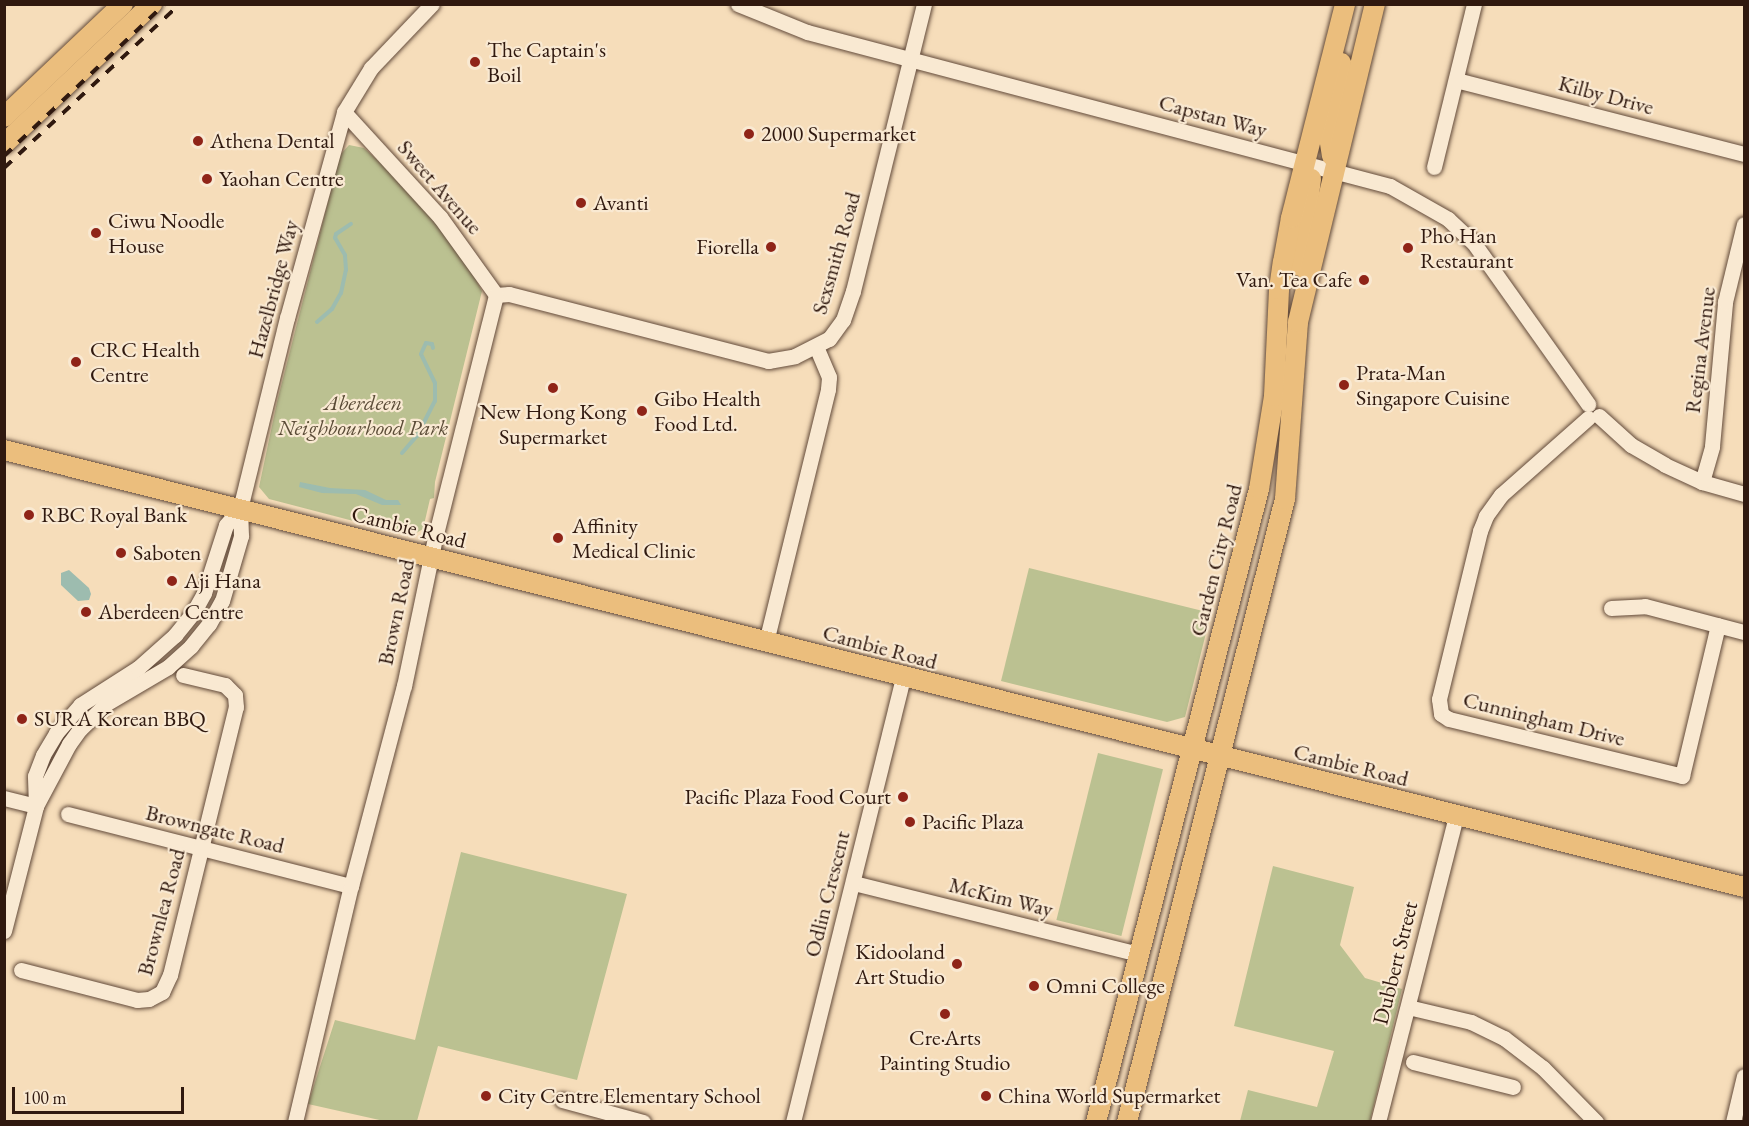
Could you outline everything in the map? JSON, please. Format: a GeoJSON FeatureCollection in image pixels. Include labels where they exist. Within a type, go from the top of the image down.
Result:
{"type":"FeatureCollection","features":[{"type":"Feature","properties":{"kind":"main road"},"geometry":{"type":"LineString","coordinates":[[4,117],[123,4]]}},
{"type":"Feature","properties":{"kind":"main road"},"geometry":{"type":"LineString","coordinates":[[4,144],[152,4]]}},
{"type":"Feature","properties":{"kind":"main road","name":"Garden City Road"},"geometry":{"type":"LineString","coordinates":[[1096,1122],[1261,478],[1274,396],[1279,289],[1291,218],[1345,4]]}},
{"type":"Feature","properties":{"kind":"main road"},"geometry":{"type":"LineString","coordinates":[[1298,322],[1375,4]]}},
{"type":"Feature","properties":{"kind":"main road"},"geometry":{"type":"LineString","coordinates":[[1335,170],[1329,138],[1342,64],[1336,40]]}},
{"type":"Feature","properties":{"kind":"main road"},"geometry":{"type":"LineString","coordinates":[[39,84],[53,98]]}},
{"type":"Feature","properties":{"kind":"main road"},"geometry":{"type":"LineString","coordinates":[[1127,1122],[1285,499],[1300,265],[1311,180],[1305,163]]}},
{"type":"Feature","properties":{"kind":"main road","name":"Cambie Road"},"geometry":{"type":"LineString","coordinates":[[4,450],[903,678],[1744,887]]}},
{"type":"Feature","properties":{"kind":"street","name":"Hazelbridge Way"},"geometry":{"type":"LineString","coordinates":[[4,931],[36,806],[35,776],[43,755],[56,733],[80,705],[138,668],[175,635],[193,613],[204,593],[226,525],[240,509],[287,318],[344,112],[371,68],[432,4]]}},
{"type":"Feature","properties":{"kind":"street","name":"Capstan Way"},"geometry":{"type":"LineString","coordinates":[[738,4],[807,32],[1374,180],[1408,195],[1448,219],[1473,242],[1592,413],[1631,445],[1665,465],[1702,482],[1744,494]]}},
{"type":"Feature","properties":{"kind":"street","name":"Sexsmith Road"},"geometry":{"type":"LineString","coordinates":[[766,642],[828,389],[829,377],[816,346],[837,330],[848,307],[924,4]]}},
{"type":"Feature","properties":{"kind":"street"},"geometry":{"type":"LineString","coordinates":[[1434,167],[1474,4]]}},
{"type":"Feature","properties":{"kind":"street","name":"Kilby Drive"},"geometry":{"type":"LineString","coordinates":[[1456,80],[1744,154]]}},
{"type":"Feature","properties":{"kind":"street","name":"Sweet Avenue"},"geometry":{"type":"LineString","coordinates":[[344,112],[433,208],[496,295]]}},
{"type":"Feature","properties":{"kind":"street","name":"Regina Avenue"},"geometry":{"type":"LineString","coordinates":[[1702,482],[1712,446],[1725,302],[1744,224]]}},
{"type":"Feature","properties":{"kind":"street"},"geometry":{"type":"LineString","coordinates":[[496,295],[509,294],[750,358],[781,361],[816,346]]}},
{"type":"Feature","properties":{"kind":"street","name":"Brown Road"},"geometry":{"type":"LineString","coordinates":[[295,1122],[351,886],[404,686],[431,557],[496,295]]}},
{"type":"Feature","properties":{"kind":"street","name":"Cunningham Drive"},"geometry":{"type":"LineString","coordinates":[[1592,413],[1501,495],[1486,516],[1480,531],[1439,699],[1441,714],[1449,719],[1682,776],[1718,626]]}},
{"type":"Feature","properties":{"kind":"street"},"geometry":{"type":"LineString","coordinates":[[1611,608],[1645,606],[1744,632]]}},
{"type":"Feature","properties":{"kind":"street","name":"Brownlea Road"},"geometry":{"type":"LineString","coordinates":[[21,970],[137,1000],[156,997],[162,992],[170,975],[235,716],[235,695],[225,685],[183,675]]}},
{"type":"Feature","properties":{"kind":"street","name":"Odlin Crescent"},"geometry":{"type":"LineString","coordinates":[[793,1122],[903,678]]}},
{"type":"Feature","properties":{"kind":"street"},"geometry":{"type":"LineString","coordinates":[[4,798],[36,806]]}},
{"type":"Feature","properties":{"kind":"street","name":"Browngate Road"},"geometry":{"type":"LineString","coordinates":[[68,814],[351,886]]}},
{"type":"Feature","properties":{"kind":"street","name":"Dubbert Street"},"geometry":{"type":"LineString","coordinates":[[1378,1122],[1456,816]]}},
{"type":"Feature","properties":{"kind":"street","name":"McKim Way"},"geometry":{"type":"LineString","coordinates":[[854,883],[1138,954]]}},
{"type":"Feature","properties":{"kind":"street"},"geometry":{"type":"LineString","coordinates":[[1408,1006],[1471,1022],[1504,1038],[1543,1068],[1596,1122]]}},
{"type":"Feature","properties":{"kind":"street"},"geometry":{"type":"LineString","coordinates":[[1413,1062],[1514,1087]]}},
{"type":"Feature","properties":{"kind":"street"},"geometry":{"type":"LineString","coordinates":[[1733,1122],[1744,1076]]}},
{"type":"Feature","properties":{"kind":"street"},"geometry":{"type":"LineString","coordinates":[[562,1100],[643,1122]]}},
{"type":"Feature","properties":{"kind":"green space","name":"Aberdeen Neighbourhood Park"},"geometry":{"type":"Polygon","coordinates":[[[349,145],[364,148],[411,191],[463,256],[482,291],[435,482],[434,498],[430,499],[423,529],[411,536],[269,499],[259,487],[277,402],[340,155],[349,145]]]}},
{"type":"Feature","properties":{"kind":"green space"},"geometry":{"type":"Polygon","coordinates":[[[1029,568],[1211,613],[1185,717],[1167,722],[1001,681],[1029,568]]]}},
{"type":"Feature","properties":{"kind":"green space"},"geometry":{"type":"Polygon","coordinates":[[[1098,753],[1163,769],[1121,936],[1056,920],[1098,753]]]}},
{"type":"Feature","properties":{"kind":"green space"},"geometry":{"type":"Polygon","coordinates":[[[461,852],[627,894],[577,1080],[438,1046],[417,1121],[384,1121],[308,1104],[335,1020],[415,1040],[461,852]]]}},
{"type":"Feature","properties":{"kind":"green space"},"geometry":{"type":"Polygon","coordinates":[[[1273,866],[1354,887],[1340,945],[1365,978],[1402,989],[1370,1121],[1240,1121],[1248,1090],[1317,1107],[1334,1051],[1234,1026],[1273,866]]]}},
{"type":"Feature","properties":{"kind":"shaded area"},"geometry":{"type":"Polygon","coordinates":[[[300,482],[330,488],[365,490],[386,500],[398,500],[401,505],[382,505],[356,494],[322,493],[299,487],[300,482]]]}},
{"type":"Feature","properties":{"kind":"shaded area"},"geometry":{"type":"Polygon","coordinates":[[[69,570],[89,588],[91,594],[89,600],[78,601],[61,585],[61,573],[69,570]]]}},
{"type":"Feature","properties":{"kind":"waterway"},"geometry":{"type":"LineString","coordinates":[[317,322],[332,309],[341,293],[346,270],[345,255],[335,238],[336,234],[351,224]]}},
{"type":"Feature","properties":{"kind":"waterway"},"geometry":{"type":"LineString","coordinates":[[402,453],[417,436],[435,401],[435,383],[421,354],[426,343],[432,344],[433,348]]}},
{"type":"Feature","properties":{"kind":"railway"},"geometry":{"type":"LineString","coordinates":[[4,156],[165,4]]}},
{"type":"Feature","properties":{"kind":"railway"},"geometry":{"type":"LineString","coordinates":[[4,168],[180,4]]}},
{"type":"Feature","properties":{"kind":"place","name":"The Captain's Boil"},"geometry":{"type":"Point","coordinates":[475,62]}},
{"type":"Feature","properties":{"kind":"place","name":"2000 Supermarket"},"geometry":{"type":"Point","coordinates":[749,134]}},
{"type":"Feature","properties":{"kind":"place","name":"Athena Dental"},"geometry":{"type":"Point","coordinates":[198,141]}},
{"type":"Feature","properties":{"kind":"place","name":"Yaohan Centre"},"geometry":{"type":"Point","coordinates":[207,179]}},
{"type":"Feature","properties":{"kind":"place","name":"Avanti"},"geometry":{"type":"Point","coordinates":[581,203]}},
{"type":"Feature","properties":{"kind":"place","name":"Ciwu Noodle House"},"geometry":{"type":"Point","coordinates":[96,233]}},
{"type":"Feature","properties":{"kind":"place","name":"Fiorella"},"geometry":{"type":"Point","coordinates":[771,247]}},
{"type":"Feature","properties":{"kind":"place","name":"Pho Han Restaurant"},"geometry":{"type":"Point","coordinates":[1408,248]}},
{"type":"Feature","properties":{"kind":"place","name":"Van. Tea Cafe"},"geometry":{"type":"Point","coordinates":[1364,280]}},
{"type":"Feature","properties":{"kind":"place","name":"CRC Health Centre"},"geometry":{"type":"Point","coordinates":[76,362]}},
{"type":"Feature","properties":{"kind":"place","name":"Prata-Man Singapore Cuisine"},"geometry":{"type":"Point","coordinates":[1344,385]}},
{"type":"Feature","properties":{"kind":"place","name":"New Hong Kong Supermarket"},"geometry":{"type":"Point","coordinates":[553,388]}},
{"type":"Feature","properties":{"kind":"place","name":"Gibo Health Food Ltd."},"geometry":{"type":"Point","coordinates":[642,411]}},
{"type":"Feature","properties":{"kind":"place","name":"RBC Royal Bank"},"geometry":{"type":"Point","coordinates":[29,515]}},
{"type":"Feature","properties":{"kind":"place","name":"Affinity Medical Clinic"},"geometry":{"type":"Point","coordinates":[558,538]}},
{"type":"Feature","properties":{"kind":"place","name":"Saboten"},"geometry":{"type":"Point","coordinates":[121,553]}},
{"type":"Feature","properties":{"kind":"place","name":"Aji Hana"},"geometry":{"type":"Point","coordinates":[172,581]}},
{"type":"Feature","properties":{"kind":"place","name":"Aberdeen Centre"},"geometry":{"type":"Point","coordinates":[86,612]}},
{"type":"Feature","properties":{"kind":"place","name":"SURA Korean BBQ"},"geometry":{"type":"Point","coordinates":[22,719]}},
{"type":"Feature","properties":{"kind":"place","name":"Pacific Plaza Food Court"},"geometry":{"type":"Point","coordinates":[903,797]}},
{"type":"Feature","properties":{"kind":"place","name":"Pacific Plaza"},"geometry":{"type":"Point","coordinates":[910,822]}},
{"type":"Feature","properties":{"kind":"place","name":"Kidooland Art Studio"},"geometry":{"type":"Point","coordinates":[957,964]}},
{"type":"Feature","properties":{"kind":"place","name":"Omni College"},"geometry":{"type":"Point","coordinates":[1034,986]}},
{"type":"Feature","properties":{"kind":"place","name":"Cre·Arts Painting Studio"},"geometry":{"type":"Point","coordinates":[945,1014]}},
{"type":"Feature","properties":{"kind":"place","name":"City Centre Elementary School"},"geometry":{"type":"Point","coordinates":[486,1096]}},
{"type":"Feature","properties":{"kind":"place","name":"China World Supermarket"},"geometry":{"type":"Point","coordinates":[986,1096]}}]}
